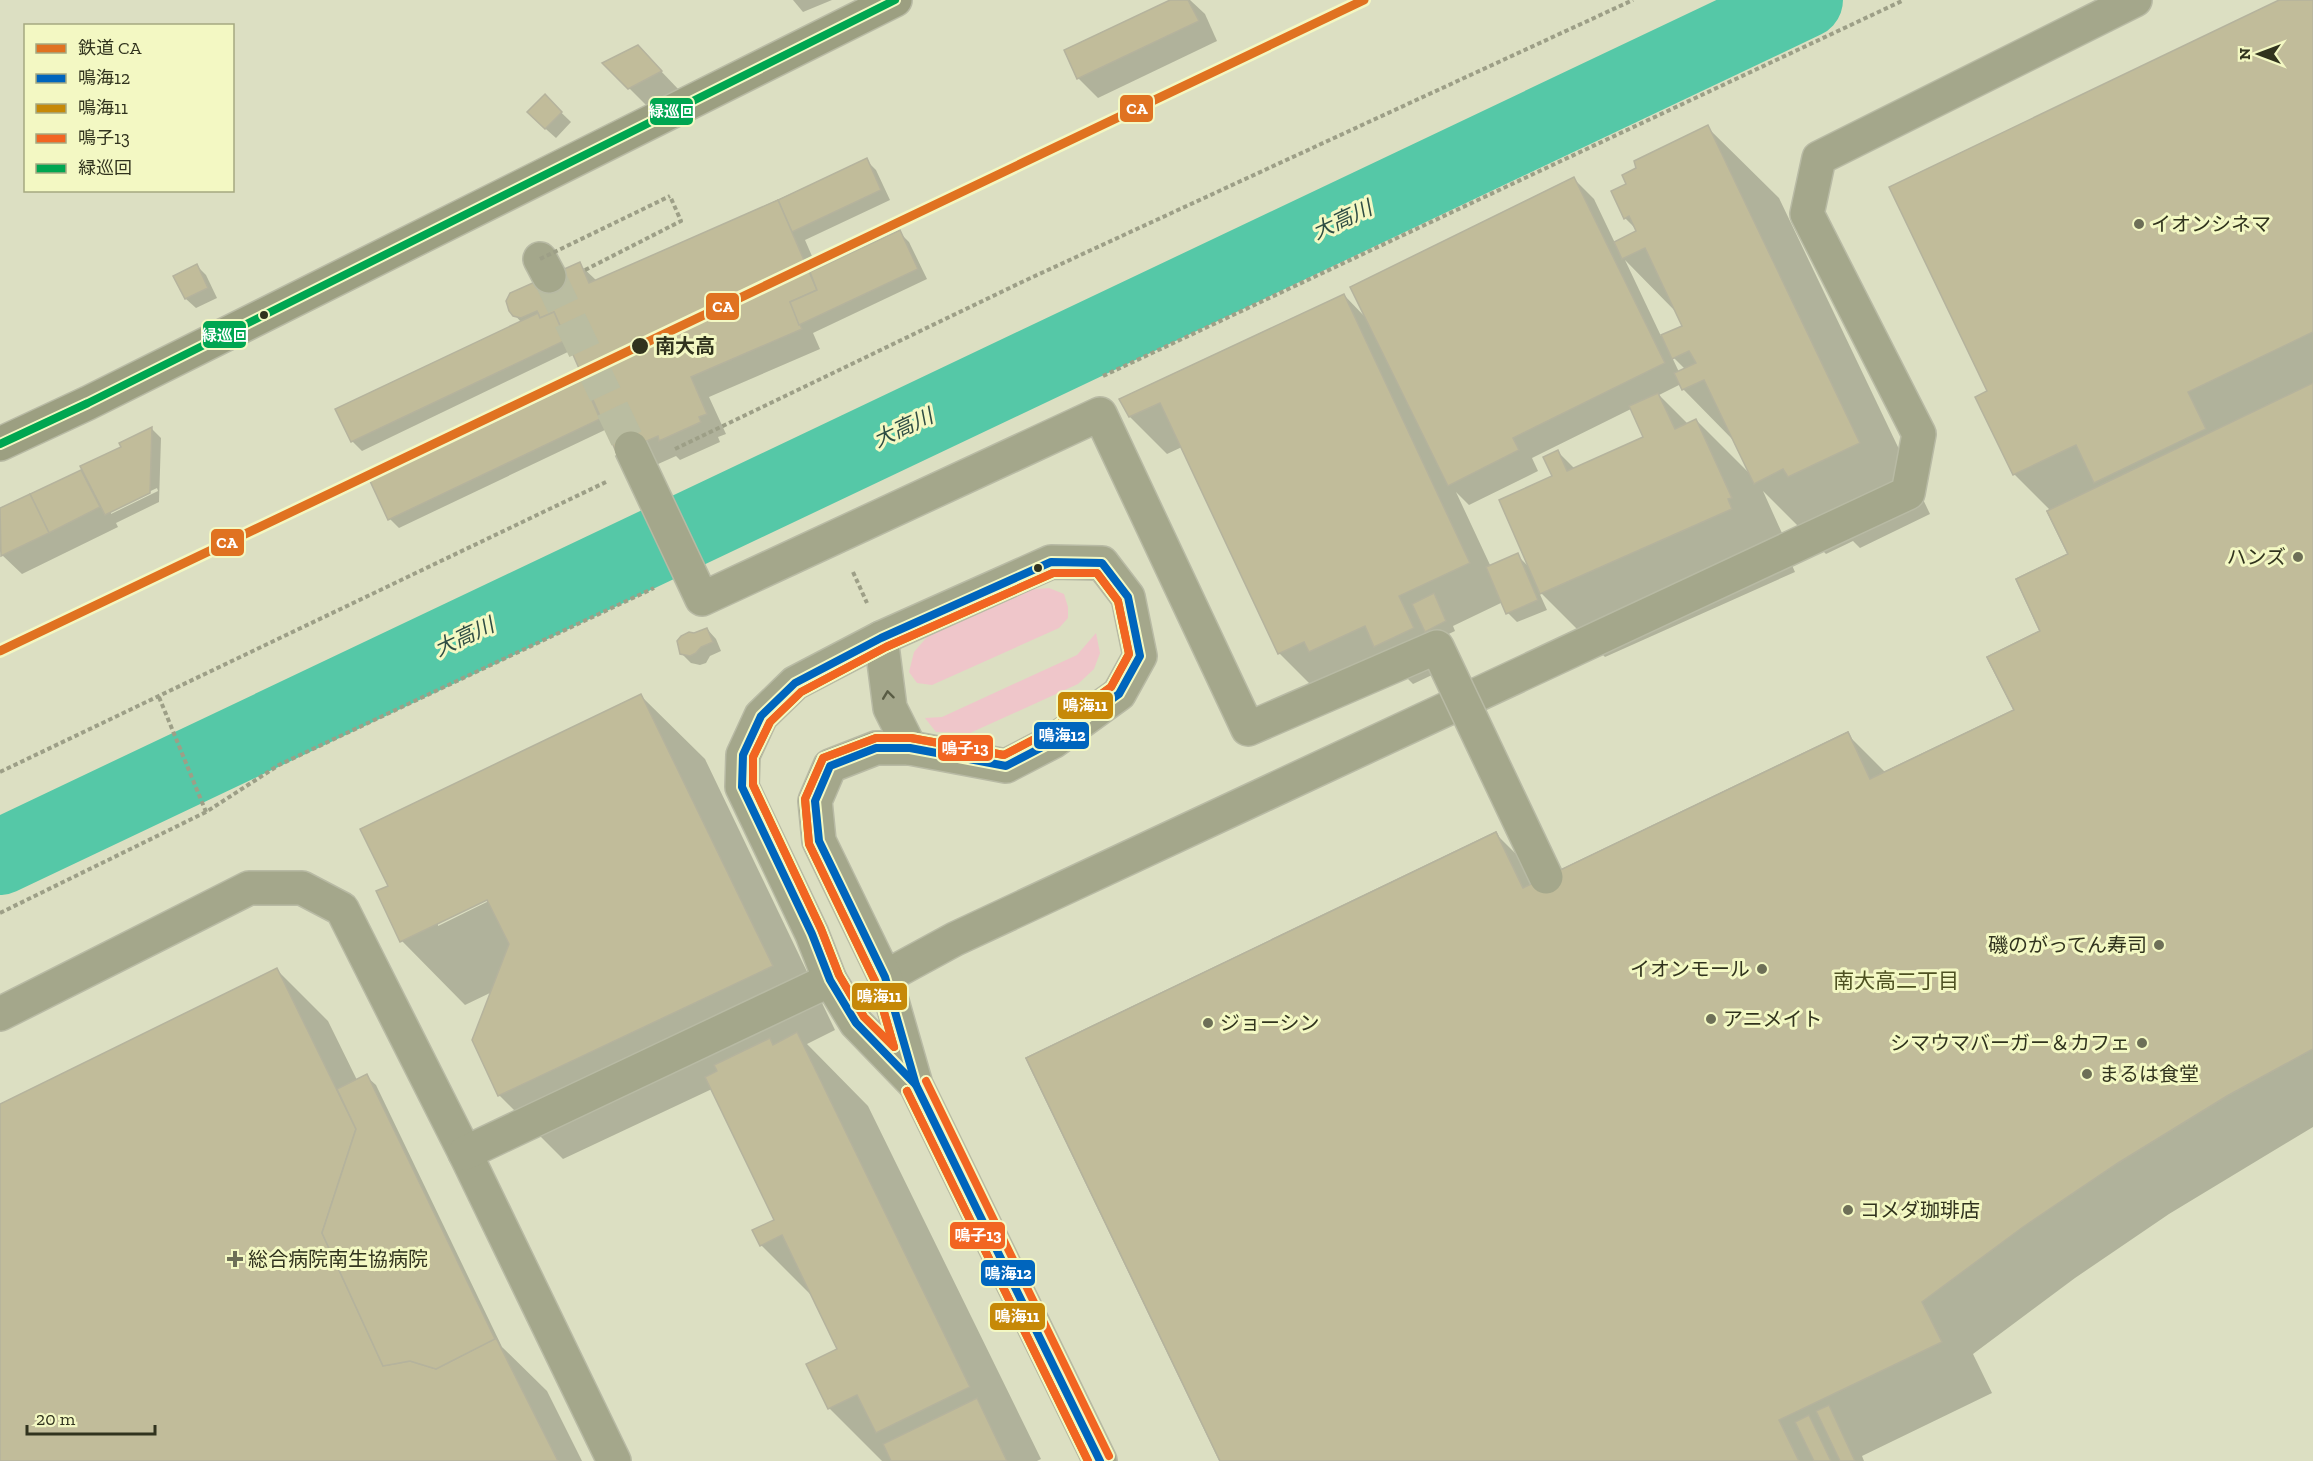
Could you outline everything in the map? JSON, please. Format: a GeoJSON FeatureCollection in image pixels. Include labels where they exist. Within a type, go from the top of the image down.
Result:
{"type":"FeatureCollection","features":[{"type":"Feature","properties":{"kind":"main road"},"geometry":{"type":"LineString","coordinates":[[0,444],[99,398],[895,0]]}},
{"type":"Feature","properties":{"kind":"street"},"geometry":{"type":"LineString","coordinates":[[885,977],[955,939],[1908,494],[1919,434],[1807,214],[1819,158],[2135,0]]}},
{"type":"Feature","properties":{"kind":"street"},"geometry":{"type":"LineString","coordinates":[[631,448],[702,599],[1100,414],[1248,729],[1437,647],[1546,877]]}},
{"type":"Feature","properties":{"kind":"street"},"geometry":{"type":"LineString","coordinates":[[916,1085],[856,1023],[830,980],[812,934],[742,787],[743,755],[761,717],[795,683],[881,638],[1051,562],[1102,563],[1128,597],[1140,656],[1119,694],[1054,741],[1006,766],[910,748],[876,748],[830,766],[815,801],[819,841],[885,977],[916,1085],[1100,1461]]}},
{"type":"Feature","properties":{"kind":"street"},"geometry":{"type":"LineString","coordinates":[[881,638],[890,708],[910,748]]}},
{"type":"Feature","properties":{"kind":"street"},"geometry":{"type":"LineString","coordinates":[[0,1014],[249,888],[302,888],[342,909],[465,1153],[614,1461]]}},
{"type":"Feature","properties":{"kind":"street"},"geometry":{"type":"LineString","coordinates":[[465,1153],[830,980]]}},
{"type":"Feature","properties":{"kind":"path"},"geometry":{"type":"LineString","coordinates":[[666,453],[1022,282],[1633,0]]}},
{"type":"Feature","properties":{"kind":"path"},"geometry":{"type":"LineString","coordinates":[[544,267],[670,196],[681,220],[582,272]]}},
{"type":"Feature","properties":{"kind":"path"},"geometry":{"type":"LineString","coordinates":[[0,772],[612,479]]}},
{"type":"Feature","properties":{"kind":"path"},"geometry":{"type":"LineString","coordinates":[[159,697],[206,812]]}},
{"type":"Feature","properties":{"kind":"shaded area"},"geometry":{"type":"Polygon","coordinates":[[[1049,588],[1064,594],[1068,607],[1068,618],[1059,628],[932,685],[917,683],[909,672],[914,652],[927,637],[1025,590],[1049,588]]]}},
{"type":"Feature","properties":{"kind":"shaded area"},"geometry":{"type":"Polygon","coordinates":[[[1096,633],[1100,653],[1094,669],[1078,684],[970,733],[936,732],[925,718],[942,717],[1077,655],[1096,633]]]}},
{"type":"Feature","properties":{"kind":"building"},"geometry":{"type":"Polygon","coordinates":[[[1170,0],[1188,0],[1199,21],[1077,79],[1064,50],[1170,0]]]}},
{"type":"Feature","properties":{"kind":"building"},"geometry":{"type":"Polygon","coordinates":[[[2279,0],[2313,0],[2313,332],[2188,392],[2206,429],[2094,483],[2076,445],[2013,475],[1975,397],[1987,391],[1889,187],[2279,0]]]}},
{"type":"Feature","properties":{"kind":"building"},"geometry":{"type":"Polygon","coordinates":[[[638,45],[662,71],[628,89],[602,63],[638,45]]]}},
{"type":"Feature","properties":{"kind":"building"},"geometry":{"type":"Polygon","coordinates":[[[545,94],[562,112],[545,129],[527,112],[545,94]]]}},
{"type":"Feature","properties":{"kind":"building"},"geometry":{"type":"Polygon","coordinates":[[[1708,125],[1860,443],[1788,477],[1783,469],[1754,484],[1704,380],[1682,390],[1674,373],[1696,363],[1689,351],[1672,359],[1661,335],[1682,326],[1645,248],[1622,259],[1614,242],[1636,231],[1629,216],[1624,219],[1611,191],[1626,184],[1622,175],[1636,168],[1634,161],[1708,125]]]}},
{"type":"Feature","properties":{"kind":"building"},"geometry":{"type":"Polygon","coordinates":[[[867,158],[881,190],[792,232],[778,200],[867,158]]]}},
{"type":"Feature","properties":{"kind":"building"},"geometry":{"type":"Polygon","coordinates":[[[1574,177],[1665,363],[1513,438],[1519,450],[1448,486],[1350,287],[1574,177]]]}},
{"type":"Feature","properties":{"kind":"building"},"geometry":{"type":"Polygon","coordinates":[[[778,200],[817,290],[790,302],[802,329],[691,377],[707,414],[699,417],[701,422],[659,441],[658,436],[617,454],[554,312],[540,318],[537,311],[521,318],[513,316],[506,301],[510,293],[580,262],[589,283],[778,200]]]}},
{"type":"Feature","properties":{"kind":"building"},"geometry":{"type":"Polygon","coordinates":[[[900,230],[918,269],[799,325],[790,302],[817,290],[810,272],[900,230]]]}},
{"type":"Feature","properties":{"kind":"building"},"geometry":{"type":"Polygon","coordinates":[[[197,264],[208,288],[185,299],[173,276],[197,264]]]}},
{"type":"Feature","properties":{"kind":"building"},"geometry":{"type":"Polygon","coordinates":[[[1344,294],[1470,563],[1399,596],[1414,628],[1374,647],[1365,626],[1309,652],[1304,642],[1278,654],[1160,403],[1129,417],[1119,399],[1344,294]]]}},
{"type":"Feature","properties":{"kind":"building"},"geometry":{"type":"Polygon","coordinates":[[[554,312],[566,340],[351,442],[335,409],[538,313],[540,318],[554,312]]]}},
{"type":"Feature","properties":{"kind":"building"},"geometry":{"type":"Polygon","coordinates":[[[583,380],[600,419],[388,520],[370,481],[583,380]]]}},
{"type":"Feature","properties":{"kind":"building","name":"イオンモール"},"geometry":{"type":"Polygon","coordinates":[[[2313,383],[2313,1049],[2227,1096],[2118,1163],[2023,1227],[1922,1302],[1942,1342],[1779,1420],[1799,1461],[1220,1461],[1026,1058],[1496,832],[1523,888],[1848,732],[1870,779],[2014,710],[1987,657],[2040,631],[2016,579],[2068,554],[2047,511],[2313,383]]]}},
{"type":"Feature","properties":{"kind":"building","name":"イオンモール"},"geometry":{"type":"Polygon","coordinates":[[[2313,383],[2313,1049],[2227,1096],[2118,1163],[2023,1227],[1922,1302],[1942,1342],[1779,1420],[1799,1461],[1220,1461],[1026,1058],[1496,832],[1523,888],[1848,732],[1870,779],[2014,710],[1987,657],[2040,631],[2016,579],[2068,554],[2047,511],[2313,383]]]}},
{"type":"Feature","properties":{"kind":"building"},"geometry":{"type":"Polygon","coordinates":[[[1658,393],[1675,429],[1696,419],[1732,498],[1728,499],[1732,509],[1540,594],[1499,500],[1552,476],[1543,457],[1558,450],[1567,471],[1643,437],[1629,406],[1658,393]]]}},
{"type":"Feature","properties":{"kind":"building"},"geometry":{"type":"Polygon","coordinates":[[[152,427],[150,493],[105,515],[80,466],[121,447],[119,443],[152,427]]]}},
{"type":"Feature","properties":{"kind":"building"},"geometry":{"type":"Polygon","coordinates":[[[81,470],[100,507],[49,533],[30,494],[81,470]]]}},
{"type":"Feature","properties":{"kind":"building"},"geometry":{"type":"Polygon","coordinates":[[[30,494],[49,533],[1,556],[0,508],[30,494]]]}},
{"type":"Feature","properties":{"kind":"building"},"geometry":{"type":"Polygon","coordinates":[[[1518,553],[1538,600],[1506,614],[1486,567],[1518,553]]]}},
{"type":"Feature","properties":{"kind":"building"},"geometry":{"type":"Polygon","coordinates":[[[1434,593],[1446,621],[1425,632],[1412,604],[1434,593]]]}},
{"type":"Feature","properties":{"kind":"building"},"geometry":{"type":"Polygon","coordinates":[[[707,628],[713,642],[701,647],[690,656],[680,654],[677,641],[681,636],[707,628]]]}},
{"type":"Feature","properties":{"kind":"building"},"geometry":{"type":"Polygon","coordinates":[[[641,694],[773,966],[498,1096],[472,1040],[509,944],[487,900],[400,942],[376,891],[388,886],[360,829],[641,694]]]}},
{"type":"Feature","properties":{"kind":"building","name":"総合病院南生協病院"},"geometry":{"type":"Polygon","coordinates":[[[277,968],[356,1129],[322,1233],[383,1366],[410,1361],[436,1369],[496,1338],[558,1461],[0,1461],[0,1104],[277,968]]]}},
{"type":"Feature","properties":{"kind":"building"},"geometry":{"type":"Polygon","coordinates":[[[797,1032],[970,1387],[876,1433],[857,1395],[828,1409],[806,1364],[837,1349],[782,1235],[760,1246],[752,1230],[774,1220],[705,1077],[717,1071],[714,1065],[770,1038],[773,1045],[797,1032]]]}},
{"type":"Feature","properties":{"kind":"building"},"geometry":{"type":"Polygon","coordinates":[[[367,1074],[495,1339],[436,1369],[410,1361],[383,1366],[322,1233],[356,1129],[337,1089],[367,1074]]]}},
{"type":"Feature","properties":{"kind":"building"},"geometry":{"type":"Polygon","coordinates":[[[977,1398],[1007,1461],[891,1461],[883,1444],[977,1398]]]}},
{"type":"Feature","properties":{"kind":"building"},"geometry":{"type":"Polygon","coordinates":[[[1829,1405],[1855,1461],[1840,1461],[1816,1411],[1829,1405]]]}},
{"type":"Feature","properties":{"kind":"building"},"geometry":{"type":"Polygon","coordinates":[[[1809,1415],[1831,1461],[1814,1461],[1795,1422],[1809,1415]]]}},
{"type":"Feature","properties":{"kind":"waterway","name":"大高川"},"geometry":{"type":"LineString","coordinates":[[0,857],[1805,0]]}},
{"type":"Feature","properties":{"kind":"tunnel"},"geometry":{"type":"LineString","coordinates":[[549,276],[631,448]]}},
{"type":"Feature","properties":{"kind":"rail line","name":"CA"},"geometry":{"type":"LineString","coordinates":[[0,651],[1364,0]]}},
{"type":"Feature","properties":{"kind":"transit line","name":"緑巡回"},"geometry":{"type":"LineString","coordinates":[[0,444],[88,403],[895,0]]}},
{"type":"Feature","properties":{"kind":"transit line","name":"鳴海12"},"geometry":{"type":"LineString","coordinates":[[1051,562],[1102,563],[1128,597],[1140,656],[1119,694],[1054,741],[1006,766],[910,748],[876,748],[830,766],[815,801],[819,841],[885,977],[916,1085],[856,1023],[830,980],[812,934],[742,787],[743,755],[761,716],[795,683],[881,638],[1051,562]]}},
{"type":"Feature","properties":{"kind":"transit line","name":"鳴海11"},"geometry":{"type":"LineString","coordinates":[[1053,573],[1097,573],[1118,601],[1129,654],[1111,687],[1048,732],[1004,755],[911,738],[876,738],[823,758],[805,799],[809,844],[875,981],[894,1047],[864,1017],[839,975],[821,929],[753,785],[753,757],[770,722],[801,692],[886,647],[1053,573]]}},
{"type":"Feature","properties":{"kind":"transit line","name":"鳴子13"},"geometry":{"type":"LineString","coordinates":[[1053,573],[1097,573],[1118,601],[1129,654],[1111,687],[1048,732],[1004,755],[911,738],[876,738],[823,758],[805,799],[809,844],[875,981],[894,1047],[864,1017],[839,975],[821,929],[753,785],[753,757],[770,722],[801,692],[886,647],[1053,573]]}},
{"type":"Feature","properties":{"kind":"transit line","name":"鳴子13"},"geometry":{"type":"LineString","coordinates":[[926,1081],[1109,1456]]}},
{"type":"Feature","properties":{"kind":"transit line","name":"鳴海12"},"geometry":{"type":"LineString","coordinates":[[916,1085],[1100,1461]]}},
{"type":"Feature","properties":{"kind":"transit line","name":"鳴海11"},"geometry":{"type":"LineString","coordinates":[[907,1091],[1088,1461]]}},
{"type":"Feature","properties":{"kind":"transit line","name":"鳴子13"},"geometry":{"type":"LineString","coordinates":[[907,1091],[1088,1461]]}},
{"type":"Feature","properties":{"kind":"place","name":"イオンシネマ"},"geometry":{"type":"Point","coordinates":[2139,224]}},
{"type":"Feature","properties":{"kind":"place","name":"南大高"},"geometry":{"type":"Point","coordinates":[640,346]}},
{"type":"Feature","properties":{"kind":"place","name":"ハンズ"},"geometry":{"type":"Point","coordinates":[2298,557]}},
{"type":"Feature","properties":{"kind":"place","name":"磯のがってん寿司"},"geometry":{"type":"Point","coordinates":[2159,945]}},
{"type":"Feature","properties":{"kind":"place","name":"イオンモール"},"geometry":{"type":"Point","coordinates":[1762,969]}},
{"type":"Feature","properties":{"kind":"place","name":"アニメイト"},"geometry":{"type":"Point","coordinates":[1711,1019]}},
{"type":"Feature","properties":{"kind":"place","name":"ジョーシン"},"geometry":{"type":"Point","coordinates":[1208,1023]}},
{"type":"Feature","properties":{"kind":"place","name":"シマウマバーガー＆カフェ"},"geometry":{"type":"Point","coordinates":[2142,1043]}},
{"type":"Feature","properties":{"kind":"place","name":"まるは食堂"},"geometry":{"type":"Point","coordinates":[2087,1074]}},
{"type":"Feature","properties":{"kind":"place","name":"コメダ珈琲店"},"geometry":{"type":"Point","coordinates":[1848,1210]}},
{"type":"Feature","properties":{"kind":"place","name":"総合病院南生協病院"},"geometry":{"type":"Point","coordinates":[235,1259]}},
{"type":"Feature","properties":{"kind":"district","name":"南大高二丁目"},"geometry":{"type":"Point","coordinates":[1896,981]}}]}
